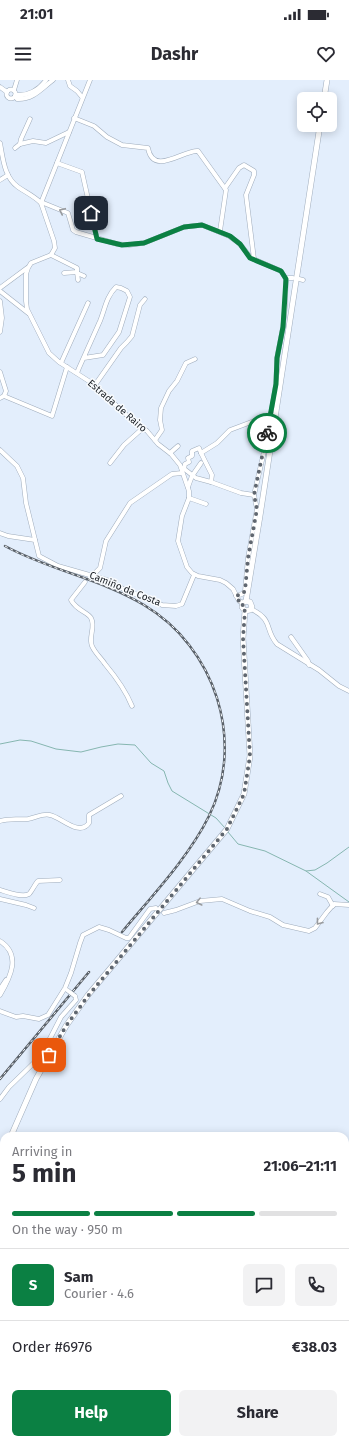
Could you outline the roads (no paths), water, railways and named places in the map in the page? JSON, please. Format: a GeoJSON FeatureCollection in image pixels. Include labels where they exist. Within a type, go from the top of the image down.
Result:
{"type":"FeatureCollection","features":[{"type":"Feature","properties":{"kind":"main road"},"geometry":{"type":"LineString","coordinates":[[325,92],[327,80]]}},
{"type":"Feature","properties":{"kind":"main road"},"geometry":{"type":"LineString","coordinates":[[13,1132],[36,1079],[66,1026],[88,996],[227,829],[244,794],[250,756],[243,638],[245,611],[242,609],[260,516],[319,132]]}},
{"type":"Feature","properties":{"kind":"main road"},"geometry":{"type":"LineString","coordinates":[[244,602],[251,604],[251,609],[249,611],[245,611]]}},
{"type":"Feature","properties":{"kind":"street"},"geometry":{"type":"LineString","coordinates":[[17,80],[15,94],[17,99],[33,96],[53,80]]}},
{"type":"Feature","properties":{"kind":"street"},"geometry":{"type":"LineString","coordinates":[[7,92],[10,90],[15,94],[22,96],[30,93],[46,80]]}},
{"type":"Feature","properties":{"kind":"street"},"geometry":{"type":"LineString","coordinates":[[68,80],[70,86],[82,97]]}},
{"type":"Feature","properties":{"kind":"street"},"geometry":{"type":"LineString","coordinates":[[0,288],[28,268],[34,261],[51,255],[55,248],[41,202],[90,80]]}},
{"type":"Feature","properties":{"kind":"street"},"geometry":{"type":"LineString","coordinates":[[0,87],[7,92],[9,98],[12,98],[15,94]]}},
{"type":"Feature","properties":{"kind":"street"},"geometry":{"type":"LineString","coordinates":[[74,118],[94,126],[107,137],[122,145],[148,148],[149,155],[154,160],[170,160],[181,157],[194,150],[198,151],[225,188],[226,195],[220,231]]}},
{"type":"Feature","properties":{"kind":"street"},"geometry":{"type":"LineString","coordinates":[[20,144],[30,119]]}},
{"type":"Feature","properties":{"kind":"street"},"geometry":{"type":"LineString","coordinates":[[15,148],[20,144],[33,141],[46,143],[69,132]]}},
{"type":"Feature","properties":{"kind":"street"},"geometry":{"type":"LineString","coordinates":[[0,143],[9,179],[16,186],[41,202],[68,213],[73,230],[76,232],[117,244],[129,245],[144,243],[191,225],[202,225],[220,231],[236,241],[248,256],[281,271],[286,279],[283,327],[277,358],[276,384],[254,495],[257,509],[248,558],[245,591],[236,596]]}},
{"type":"Feature","properties":{"kind":"street"},"geometry":{"type":"LineString","coordinates":[[57,163],[82,172],[97,239]]}},
{"type":"Feature","properties":{"kind":"street"},"geometry":{"type":"LineString","coordinates":[[225,188],[239,168],[244,165],[254,170],[254,175],[246,195],[254,259]]}},
{"type":"Feature","properties":{"kind":"street"},"geometry":{"type":"LineString","coordinates":[[0,180],[8,175]]}},
{"type":"Feature","properties":{"kind":"street"},"geometry":{"type":"LineString","coordinates":[[51,255],[78,268],[78,280]]}},
{"type":"Feature","properties":{"kind":"street","name":"Estrada de Rairo"},"geometry":{"type":"LineString","coordinates":[[28,268],[26,274],[26,301],[30,315],[49,353],[61,363],[95,385],[124,413],[170,453],[182,469],[188,488],[189,498],[182,516],[178,541],[187,567],[194,575]]}},
{"type":"Feature","properties":{"kind":"street"},"geometry":{"type":"LineString","coordinates":[[64,273],[77,272],[84,276]]}},
{"type":"Feature","properties":{"kind":"street"},"geometry":{"type":"LineString","coordinates":[[286,279],[293,278]]}},
{"type":"Feature","properties":{"kind":"street"},"geometry":{"type":"LineString","coordinates":[[77,374],[101,319],[106,302],[112,291],[116,287],[127,291],[130,297],[119,332],[103,355],[84,358]]}},
{"type":"Feature","properties":{"kind":"street"},"geometry":{"type":"LineString","coordinates":[[0,291],[26,310],[30,315]]}},
{"type":"Feature","properties":{"kind":"street"},"geometry":{"type":"LineString","coordinates":[[95,385],[121,348],[132,336],[140,305],[145,299]]}},
{"type":"Feature","properties":{"kind":"street"},"geometry":{"type":"LineString","coordinates":[[0,301],[2,318],[0,332]]}},
{"type":"Feature","properties":{"kind":"street"},"geometry":{"type":"LineString","coordinates":[[61,363],[88,303]]}},
{"type":"Feature","properties":{"kind":"street"},"geometry":{"type":"LineString","coordinates":[[155,440],[162,430],[160,420],[161,408],[169,391],[186,363],[195,359]]}},
{"type":"Feature","properties":{"kind":"street"},"geometry":{"type":"LineString","coordinates":[[0,372],[6,391],[2,397],[52,416],[67,367]]}},
{"type":"Feature","properties":{"kind":"street"},"geometry":{"type":"LineString","coordinates":[[91,576],[100,568],[106,541],[130,503],[172,474],[182,469],[185,464],[189,462],[188,458],[192,456],[192,450],[200,451],[217,443],[230,430],[254,421],[269,422]]}},
{"type":"Feature","properties":{"kind":"street"},"geometry":{"type":"LineString","coordinates":[[110,463],[124,445],[143,428]]}},
{"type":"Feature","properties":{"kind":"street"},"geometry":{"type":"LineString","coordinates":[[170,453],[178,446]]}},
{"type":"Feature","properties":{"kind":"street"},"geometry":{"type":"LineString","coordinates":[[0,450],[17,466],[23,478],[25,499],[35,540],[8,536],[0,533]]}},
{"type":"Feature","properties":{"kind":"street"},"geometry":{"type":"LineString","coordinates":[[200,451],[212,475],[211,482]]}},
{"type":"Feature","properties":{"kind":"street"},"geometry":{"type":"LineString","coordinates":[[188,488],[192,476],[201,463]]}},
{"type":"Feature","properties":{"kind":"street"},"geometry":{"type":"LineString","coordinates":[[182,469],[192,476],[241,493],[254,495]]}},
{"type":"Feature","properties":{"kind":"street"},"geometry":{"type":"LineString","coordinates":[[189,498],[206,504]]}},
{"type":"Feature","properties":{"kind":"street","name":"Camiño da Costa"},"geometry":{"type":"LineString","coordinates":[[35,540],[39,556],[58,566],[107,580],[127,591],[162,605],[176,606],[182,604],[194,575]]}},
{"type":"Feature","properties":{"kind":"street"},"geometry":{"type":"LineString","coordinates":[[194,575],[224,582],[232,588],[239,601],[244,602]]}},
{"type":"Feature","properties":{"kind":"street"},"geometry":{"type":"LineString","coordinates":[[85,582],[71,600],[78,609],[90,616],[92,622],[91,640],[93,647],[125,692],[132,706]]}},
{"type":"Feature","properties":{"kind":"street"},"geometry":{"type":"LineString","coordinates":[[251,609],[263,616],[269,626],[273,640],[277,644],[339,686],[349,691]]}},
{"type":"Feature","properties":{"kind":"street"},"geometry":{"type":"LineString","coordinates":[[291,637],[308,660],[309,665]]}},
{"type":"Feature","properties":{"kind":"street"},"geometry":{"type":"LineString","coordinates":[[0,821],[27,819],[49,814],[68,824],[79,828],[84,828],[88,826],[89,815],[121,796]]}},
{"type":"Feature","properties":{"kind":"street"},"geometry":{"type":"LineString","coordinates":[[0,890],[24,895],[29,893],[38,880],[60,880]]}},
{"type":"Feature","properties":{"kind":"street"},"geometry":{"type":"LineString","coordinates":[[320,894],[328,896],[333,906]]}},
{"type":"Feature","properties":{"kind":"street"},"geometry":{"type":"LineString","coordinates":[[0,899],[34,908]]}},
{"type":"Feature","properties":{"kind":"street"},"geometry":{"type":"LineString","coordinates":[[164,913],[200,901],[222,899],[250,912],[270,917],[283,925],[309,930],[318,925],[334,904],[349,905]]}},
{"type":"Feature","properties":{"kind":"street"},"geometry":{"type":"LineString","coordinates":[[0,1010],[13,1016],[39,1019],[48,1015],[66,989],[83,935],[99,926],[128,938],[150,909],[156,908]]}},
{"type":"Feature","properties":{"kind":"street"},"geometry":{"type":"LineString","coordinates":[[0,943],[7,952],[10,963],[8,977],[0,989]]}},
{"type":"Feature","properties":{"kind":"street"},"geometry":{"type":"LineString","coordinates":[[0,943],[5,945],[9,950],[12,966],[10,978],[0,995]]}},
{"type":"Feature","properties":{"kind":"street"},"geometry":{"type":"LineString","coordinates":[[0,1099],[41,1056],[61,1017],[76,1000],[75,996],[66,989]]}},
{"type":"Feature","properties":{"kind":"waterway"},"geometry":{"type":"LineString","coordinates":[[0,744],[20,740],[31,741],[56,749],[81,752],[118,744],[135,745],[151,763],[164,771],[172,791],[216,818],[225,828]]}},
{"type":"Feature","properties":{"kind":"waterway"},"geometry":{"type":"LineString","coordinates":[[228,832],[238,844],[265,851],[306,871],[315,870],[349,847]]}},
{"type":"Feature","properties":{"kind":"waterway"},"geometry":{"type":"LineString","coordinates":[[306,871],[349,902]]}},
{"type":"Feature","properties":{"kind":"railway"},"geometry":{"type":"LineString","coordinates":[[5,546],[39,562],[110,588],[144,605],[169,623],[189,645],[206,670],[217,698],[223,727],[224,757],[220,787],[209,816],[201,831],[180,861],[122,932]]}},
{"type":"Feature","properties":{"kind":"railway"},"geometry":{"type":"LineString","coordinates":[[0,1079],[89,972]]}}]}
